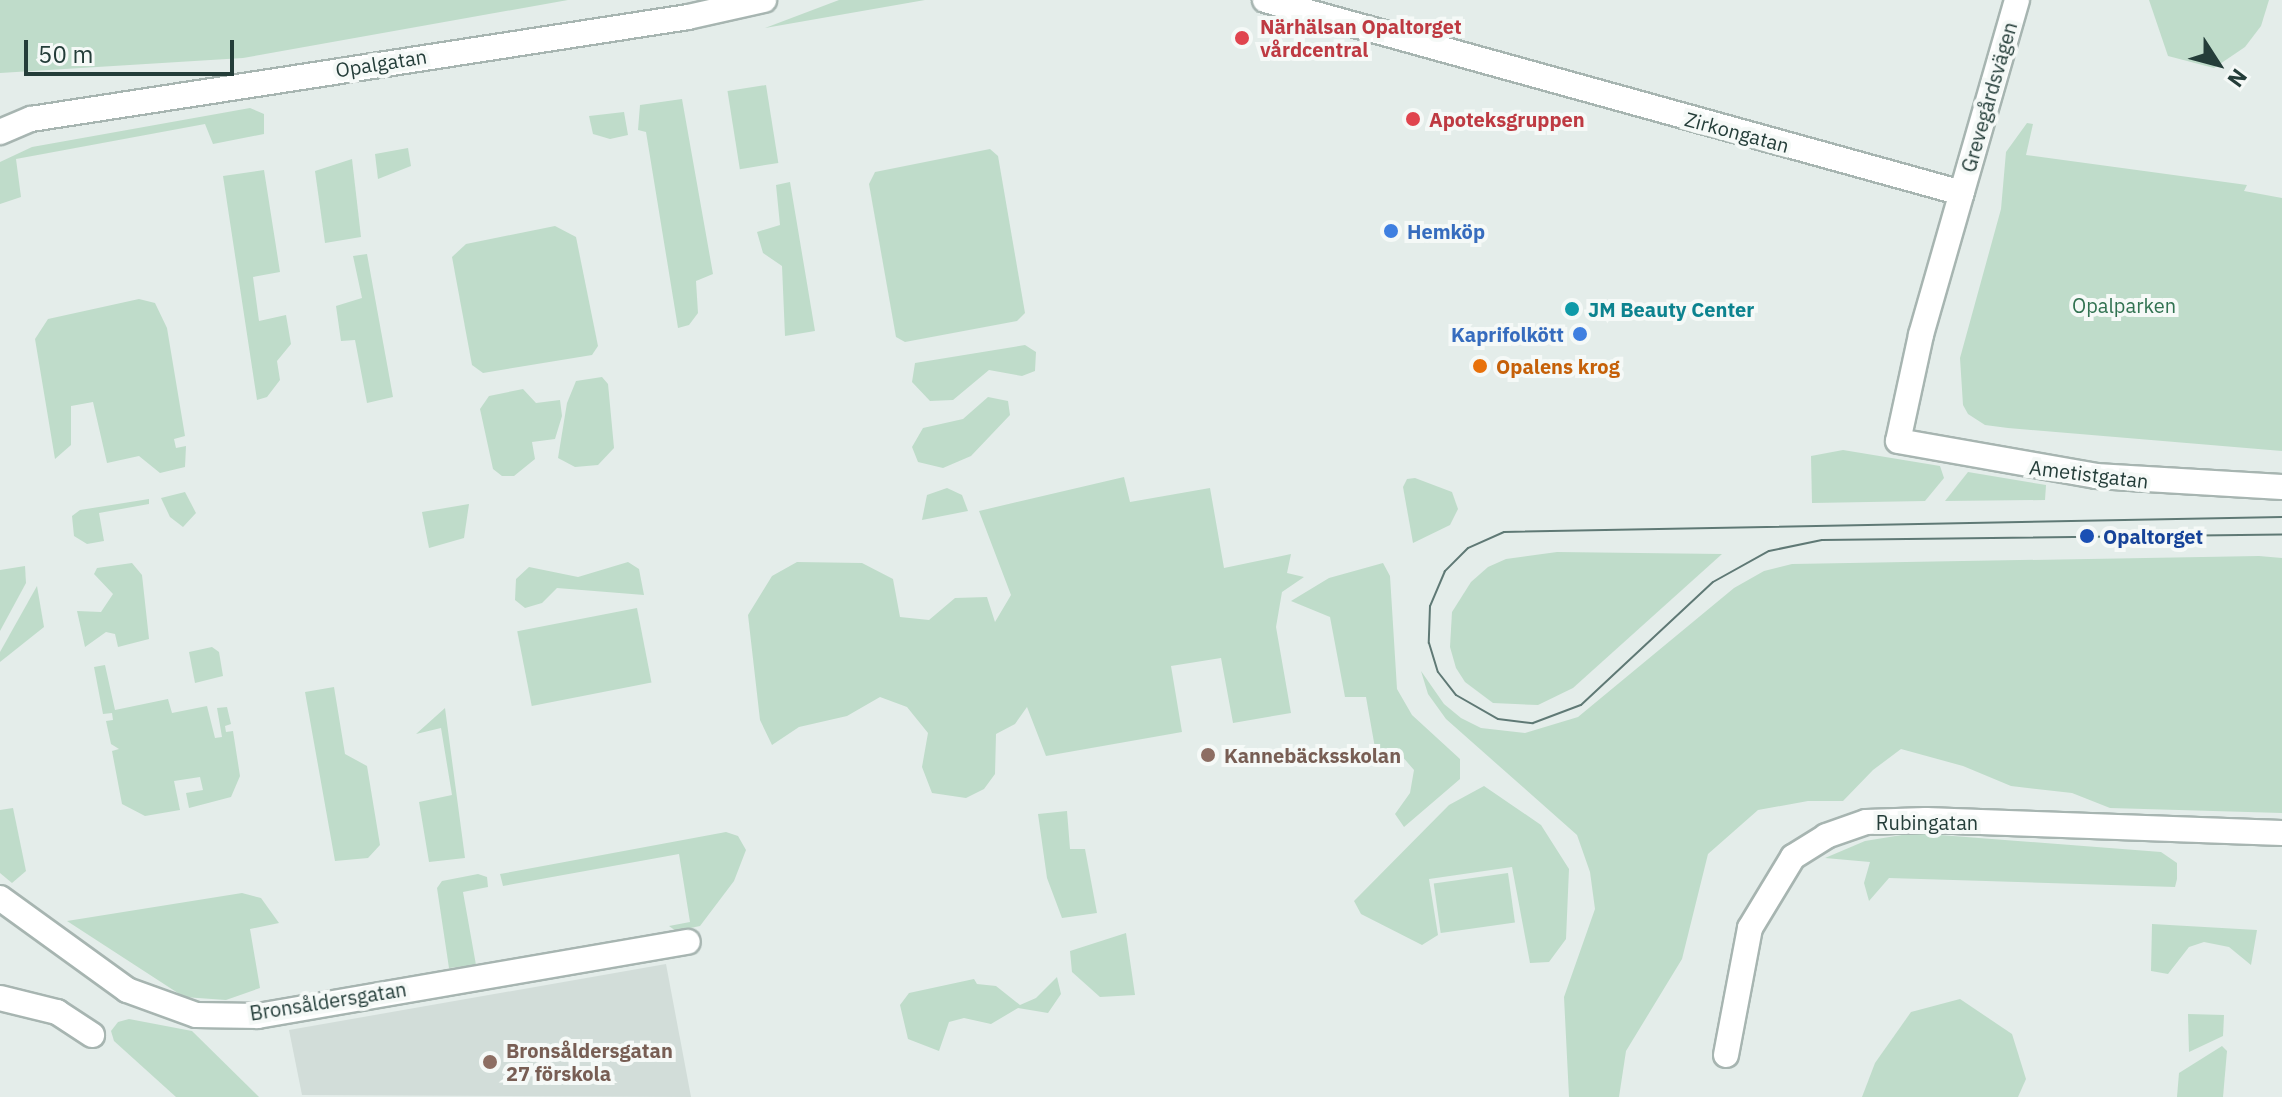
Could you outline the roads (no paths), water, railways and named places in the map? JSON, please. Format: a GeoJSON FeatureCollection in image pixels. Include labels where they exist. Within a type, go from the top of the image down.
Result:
{"type":"FeatureCollection","features":[{"type":"Feature","properties":{"kind":"street","name":"Opalgatan"},"geometry":{"type":"LineString","coordinates":[[0,132],[31,119],[688,17],[764,0]]}},
{"type":"Feature","properties":{"kind":"street","name":"Zirkongatan"},"geometry":{"type":"LineString","coordinates":[[1265,0],[1962,193]]}},
{"type":"Feature","properties":{"kind":"street","name":"Grevegårdsvägen"},"geometry":{"type":"LineString","coordinates":[[1962,193],[2017,0]]}},
{"type":"Feature","properties":{"kind":"street","name":"Ametistgatan"},"geometry":{"type":"LineString","coordinates":[[1962,193],[1898,441],[2096,476],[2282,487]]}},
{"type":"Feature","properties":{"kind":"street","name":"Rubingatan"},"geometry":{"type":"LineString","coordinates":[[1726,1055],[1750,928],[1793,857],[1826,836],[1866,822],[1926,820],[2282,833]]}},
{"type":"Feature","properties":{"kind":"street","name":"Bronsåldersgatan"},"geometry":{"type":"LineString","coordinates":[[0,898],[127,990],[196,1015],[258,1016],[688,942]]}},
{"type":"Feature","properties":{"kind":"street"},"geometry":{"type":"LineString","coordinates":[[0,998],[57,1012],[92,1035]]}},
{"type":"Feature","properties":{"kind":"tram line"},"geometry":{"type":"LineString","coordinates":[[2282,517],[1504,532],[1468,548],[1445,571],[1430,606],[1429,643],[1438,672],[1456,695],[1498,719],[1533,723],[1581,705],[1713,582],[1769,551],[1822,540],[2282,534]]}},
{"type":"Feature","properties":{"kind":"place","name":"Närhälsan Opaltorget vårdcentral"},"geometry":{"type":"Point","coordinates":[1242,38]}},
{"type":"Feature","properties":{"kind":"place","name":"Apoteksgruppen"},"geometry":{"type":"Point","coordinates":[1413,119]}},
{"type":"Feature","properties":{"kind":"place","name":"Hemköp"},"geometry":{"type":"Point","coordinates":[1391,231]}},
{"type":"Feature","properties":{"kind":"place","name":"JM Beauty Center"},"geometry":{"type":"Point","coordinates":[1572,309]}},
{"type":"Feature","properties":{"kind":"place","name":"Kaprifolkött"},"geometry":{"type":"Point","coordinates":[1580,334]}},
{"type":"Feature","properties":{"kind":"place","name":"Opalens krog"},"geometry":{"type":"Point","coordinates":[1480,366]}},
{"type":"Feature","properties":{"kind":"place","name":"Opaltorget"},"geometry":{"type":"Point","coordinates":[2087,536]}},
{"type":"Feature","properties":{"kind":"place","name":"Kannebäcksskolan"},"geometry":{"type":"Point","coordinates":[1208,755]}},
{"type":"Feature","properties":{"kind":"place","name":"Bronsåldersgatan 27 förskola"},"geometry":{"type":"Point","coordinates":[490,1062]}},
{"type":"Feature","properties":{"kind":"park label","name":"Opalparken"},"geometry":{"type":"Point","coordinates":[2124,305]}}]}
